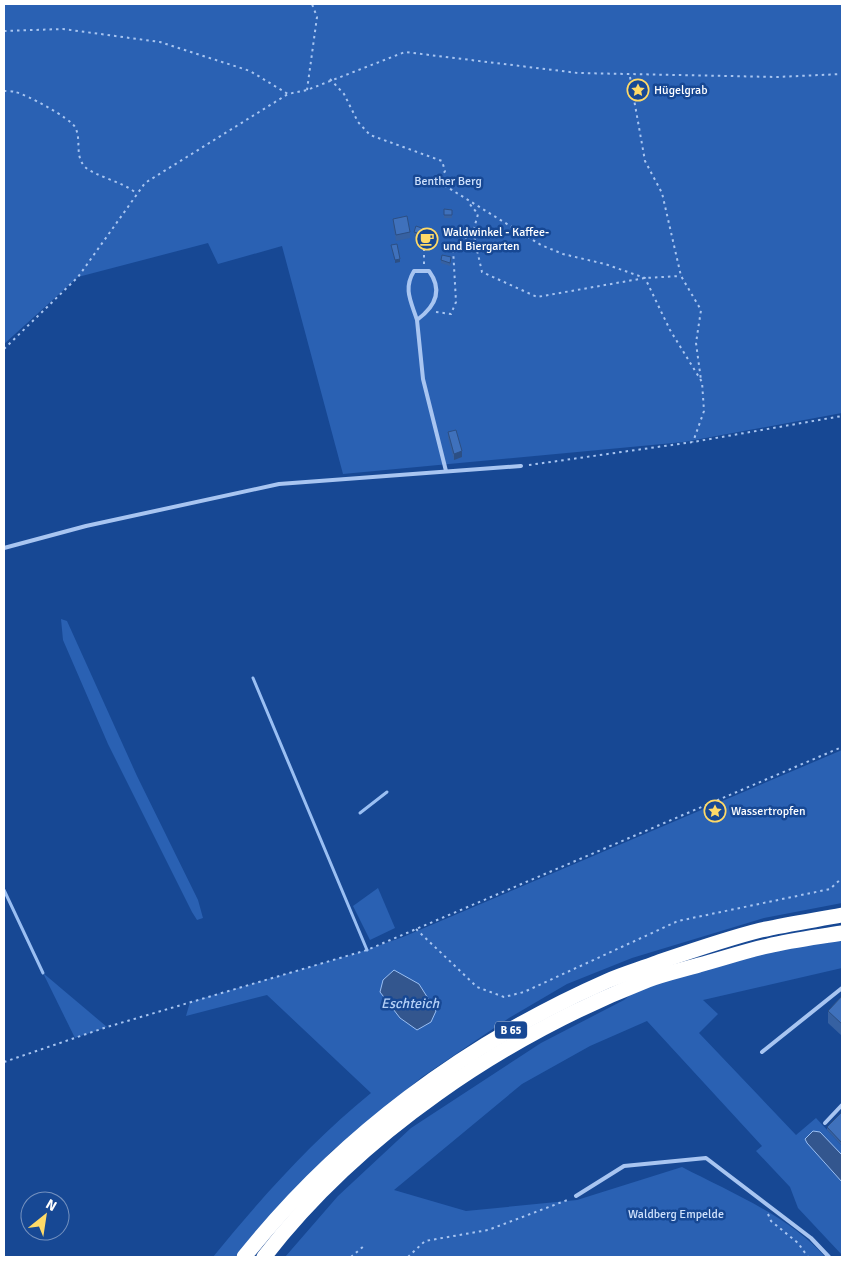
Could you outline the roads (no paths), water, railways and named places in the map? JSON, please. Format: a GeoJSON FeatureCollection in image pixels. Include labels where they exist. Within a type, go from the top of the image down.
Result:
{"type":"FeatureCollection","features":[{"type":"Feature","properties":{"kind":"highway","name":"B 65"},"geometry":{"type":"LineString","coordinates":[[244,1257],[272,1222],[334,1160],[400,1102],[471,1053],[528,1020],[608,980],[698,948],[760,930],[842,915]]}},
{"type":"Feature","properties":{"kind":"highway","name":"B 65"},"geometry":{"type":"LineString","coordinates":[[264,1257],[285,1230],[345,1170],[407,1116],[480,1065],[546,1027],[649,980],[769,945],[842,933]]}},
{"type":"Feature","properties":{"kind":"lane"},"geometry":{"type":"LineString","coordinates":[[418,320],[429,311],[437,292],[437,282],[429,271],[414,271],[408,282],[409,296],[418,320],[422,379],[446,471]]}},
{"type":"Feature","properties":{"kind":"lane"},"geometry":{"type":"LineString","coordinates":[[4,548],[86,526],[279,484],[521,466]]}},
{"type":"Feature","properties":{"kind":"lane"},"geometry":{"type":"LineString","coordinates":[[762,1052],[842,988]]}},
{"type":"Feature","properties":{"kind":"lane"},"geometry":{"type":"LineString","coordinates":[[825,1123],[842,1104]]}},
{"type":"Feature","properties":{"kind":"lane"},"geometry":{"type":"LineString","coordinates":[[576,1196],[624,1166],[706,1158],[811,1238],[829,1257]]}},
{"type":"Feature","properties":{"kind":"water","name":"Eschteich"},"geometry":{"type":"Polygon","coordinates":[[[394,970],[419,984],[436,1011],[431,1022],[417,1030],[400,1018],[380,992],[383,980],[394,970]]]}},
{"type":"Feature","properties":{"kind":"water"},"geometry":{"type":"Polygon","coordinates":[[[813,1131],[820,1132],[842,1155],[842,1182],[807,1143],[805,1139],[813,1131]]]}},
{"type":"Feature","properties":{"kind":"waterway"},"geometry":{"type":"LineString","coordinates":[[253,678],[367,950]]}},
{"type":"Feature","properties":{"kind":"waterway"},"geometry":{"type":"LineString","coordinates":[[360,813],[387,792]]}},
{"type":"Feature","properties":{"kind":"waterway"},"geometry":{"type":"LineString","coordinates":[[4,890],[43,973]]}},
{"type":"Feature","properties":{"kind":"place","name":"Hügelgrab"},"geometry":{"type":"Point","coordinates":[638,90]}},
{"type":"Feature","properties":{"kind":"place","name":"Waldwinkel - Kaffee- und Biergarten"},"geometry":{"type":"Point","coordinates":[427,239]}},
{"type":"Feature","properties":{"kind":"place","name":"Wassertropfen"},"geometry":{"type":"Point","coordinates":[715,811]}},
{"type":"Feature","properties":{"kind":"park label","name":"Benther Berg"},"geometry":{"type":"Point","coordinates":[448,181]}},
{"type":"Feature","properties":{"kind":"park label","name":"Waldberg Empelde"},"geometry":{"type":"Point","coordinates":[676,1214]}}]}
